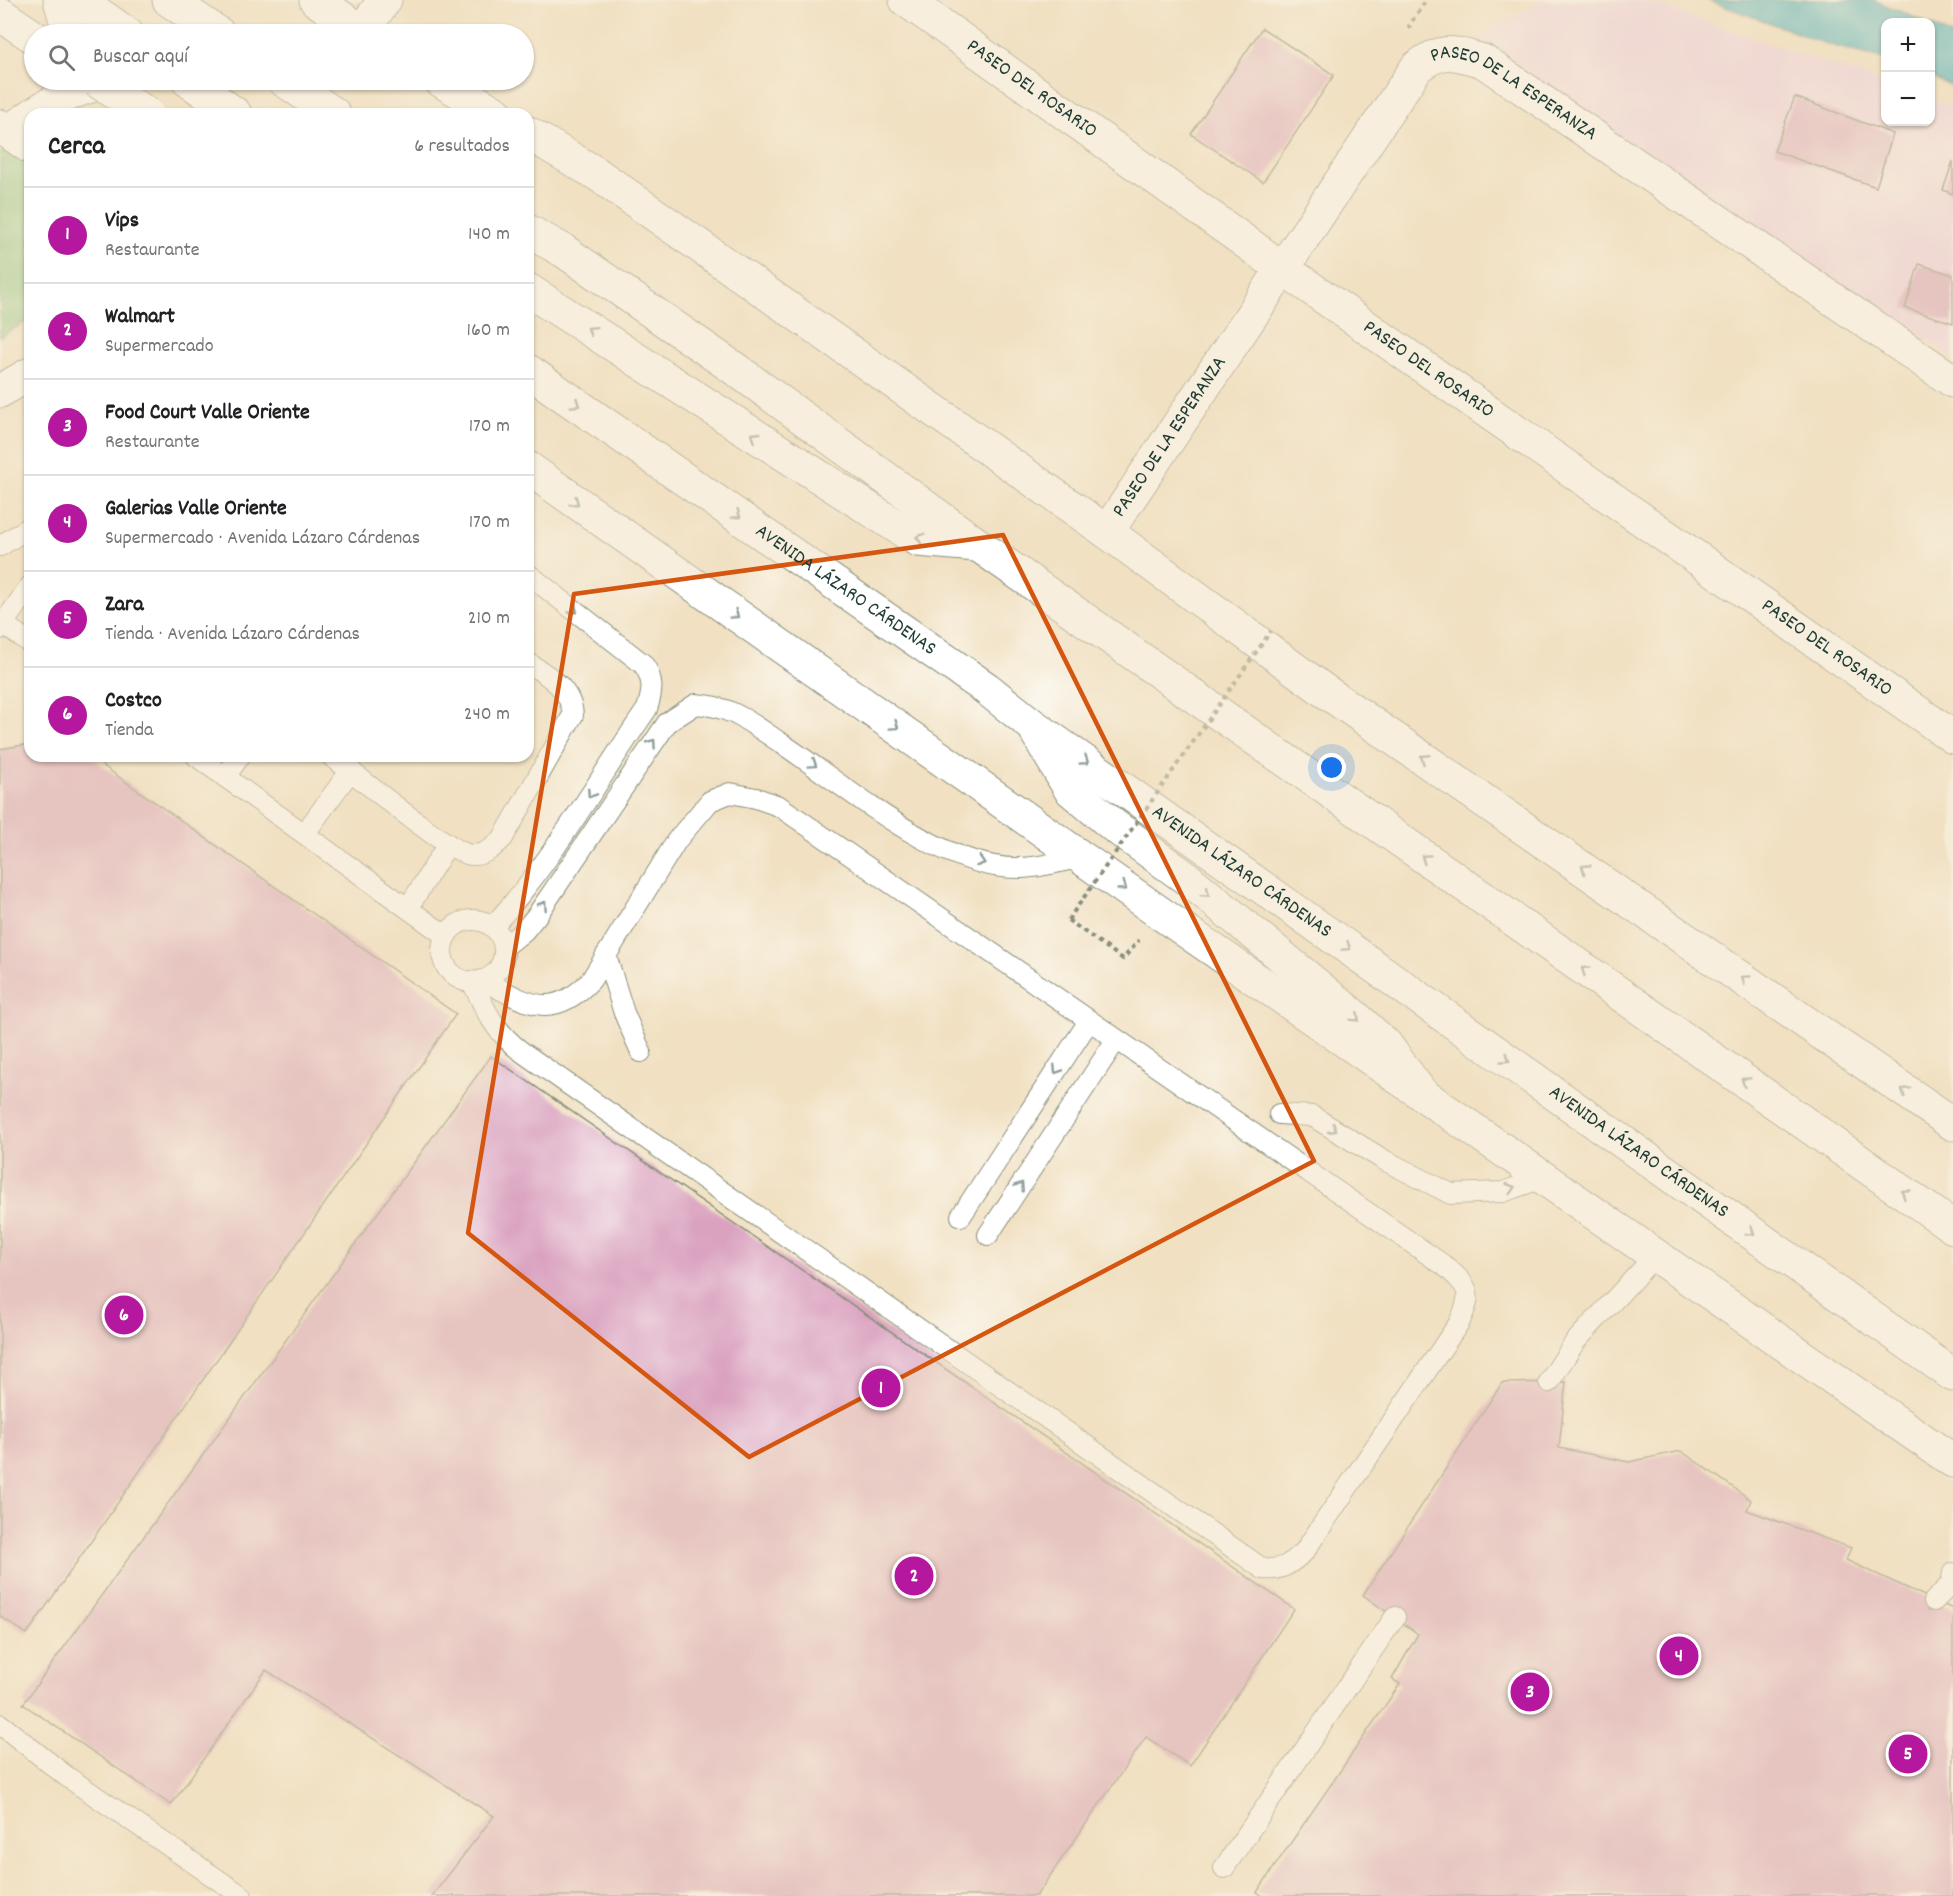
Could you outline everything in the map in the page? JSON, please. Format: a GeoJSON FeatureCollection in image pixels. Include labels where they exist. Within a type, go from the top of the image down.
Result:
{"type":"FeatureCollection","features":[{"type":"Feature","properties":{"kind":"main road"},"geometry":{"type":"LineString","coordinates":[[60,0],[67,24]]}},
{"type":"Feature","properties":{"kind":"main road"},"geometry":{"type":"LineString","coordinates":[[79,0],[112,24]]}},
{"type":"Feature","properties":{"kind":"main road"},"geometry":{"type":"LineString","coordinates":[[169,0],[204,24]]}},
{"type":"Feature","properties":{"kind":"main road"},"geometry":{"type":"LineString","coordinates":[[316,0],[350,24]]}},
{"type":"Feature","properties":{"kind":"main road"},"geometry":{"type":"LineString","coordinates":[[369,24],[385,0]]}},
{"type":"Feature","properties":{"kind":"main road","name":"PASEO DEL ROSARIO"},"geometry":{"type":"LineString","coordinates":[[906,0],[1282,268],[1953,737]]}},
{"type":"Feature","properties":{"kind":"main road"},"geometry":{"type":"LineString","coordinates":[[0,14],[24,30]]}},
{"type":"Feature","properties":{"kind":"main road","name":"PASEO DE LA ESPERANZA"},"geometry":{"type":"LineString","coordinates":[[1107,532],[1418,67],[1435,54],[1459,54],[1483,61],[1953,381]]}},
{"type":"Feature","properties":{"kind":"main road"},"geometry":{"type":"LineString","coordinates":[[46,108],[55,100],[89,90],[132,108]]}},
{"type":"Feature","properties":{"kind":"main road"},"geometry":{"type":"LineString","coordinates":[[202,90],[227,108]]}},
{"type":"Feature","properties":{"kind":"main road"},"geometry":{"type":"LineString","coordinates":[[299,90],[325,108]]}},
{"type":"Feature","properties":{"kind":"main road"},"geometry":{"type":"LineString","coordinates":[[457,90],[487,108]]}},
{"type":"Feature","properties":{"kind":"main road"},"geometry":{"type":"LineString","coordinates":[[534,137],[597,174],[1107,532],[1322,689],[1953,1124]]}},
{"type":"Feature","properties":{"kind":"main road"},"geometry":{"type":"LineString","coordinates":[[534,234],[564,251],[728,364],[978,545],[1953,1227]]}},
{"type":"Feature","properties":{"kind":"main road"},"geometry":{"type":"LineString","coordinates":[[534,294],[918,540],[978,545]]}},
{"type":"Feature","properties":{"kind":"main road","name":"AVENIDA LÁZARO CÁRDENAS"},"geometry":{"type":"LineString","coordinates":[[534,375],[987,689],[1031,724],[1953,1375]]}},
{"type":"Feature","properties":{"kind":"main road"},"geometry":{"type":"LineString","coordinates":[[0,391],[24,377]]}},
{"type":"Feature","properties":{"kind":"main road"},"geometry":{"type":"LineString","coordinates":[[534,472],[1160,913],[1654,1257],[1953,1461]]}},
{"type":"Feature","properties":{"kind":"main road"},"geometry":{"type":"LineString","coordinates":[[1031,724],[1070,789],[1114,826],[1189,879],[1354,1016],[1386,1045],[1422,1094]]}},
{"type":"Feature","properties":{"kind":"lane"},"geometry":{"type":"LineString","coordinates":[[0,546],[24,531]]}},
{"type":"Feature","properties":{"kind":"lane"},"geometry":{"type":"LineString","coordinates":[[493,926],[525,891],[560,841],[646,709],[651,695],[652,682],[643,663],[534,579]]}},
{"type":"Feature","properties":{"kind":"lane"},"geometry":{"type":"LineString","coordinates":[[24,594],[1,625],[24,638]]}},
{"type":"Feature","properties":{"kind":"lane"},"geometry":{"type":"LineString","coordinates":[[340,762],[448,844],[472,855],[485,853],[503,838],[573,715],[568,696],[545,673],[534,667]]}},
{"type":"Feature","properties":{"kind":"lane"},"geometry":{"type":"LineString","coordinates":[[477,980],[498,969],[504,947],[524,931],[537,915],[667,723],[696,704],[728,708],[824,771],[909,831],[955,854],[990,865],[1020,868],[1082,857]]}},
{"type":"Feature","properties":{"kind":"lane"},"geometry":{"type":"LineString","coordinates":[[204,762],[446,936]]}},
{"type":"Feature","properties":{"kind":"lane"},"geometry":{"type":"LineString","coordinates":[[225,777],[236,762]]}},
{"type":"Feature","properties":{"kind":"lane"},"geometry":{"type":"LineString","coordinates":[[304,833],[351,770]]}},
{"type":"Feature","properties":{"kind":"lane"},"geometry":{"type":"LineString","coordinates":[[477,980],[494,1026],[505,1040],[1253,1564],[1276,1570],[1290,1565],[1304,1552],[1459,1323],[1469,1296],[1463,1282],[1445,1266],[779,806],[756,798],[730,793],[710,801],[677,840],[591,980],[578,994],[550,1006],[529,1003],[477,980],[461,979],[447,967],[442,956],[446,936],[453,927],[464,921],[474,920],[493,926],[504,947]]}},
{"type":"Feature","properties":{"kind":"lane"},"geometry":{"type":"LineString","coordinates":[[408,908],[448,844]]}},
{"type":"Feature","properties":{"kind":"lane"},"geometry":{"type":"LineString","coordinates":[[606,955],[624,1013],[642,1052]]}},
{"type":"Feature","properties":{"kind":"lane"},"geometry":{"type":"LineString","coordinates":[[961,1215],[1089,1021]]}},
{"type":"Feature","properties":{"kind":"lane"},"geometry":{"type":"LineString","coordinates":[[988,1235],[1116,1040]]}},
{"type":"Feature","properties":{"kind":"lane"},"geometry":{"type":"LineString","coordinates":[[1279,1114],[1312,1116],[1384,1160],[1451,1194],[1503,1191],[1542,1178]]}},
{"type":"Feature","properties":{"kind":"lane"},"geometry":{"type":"LineString","coordinates":[[1548,1382],[1575,1342],[1654,1257]]}},
{"type":"Feature","properties":{"kind":"lane"},"geometry":{"type":"LineString","coordinates":[[1934,1601],[1951,1584],[1953,1573]]}},
{"type":"Feature","properties":{"kind":"lane"},"geometry":{"type":"LineString","coordinates":[[1224,1868],[1395,1617]]}},
{"type":"Feature","properties":{"kind":"lane"},"geometry":{"type":"LineString","coordinates":[[0,1724],[66,1776],[242,1896]]}},
{"type":"Feature","properties":{"kind":"path"},"geometry":{"type":"LineString","coordinates":[[1408,26],[1426,0]]}},
{"type":"Feature","properties":{"kind":"path"},"geometry":{"type":"LineString","coordinates":[[1160,913],[1123,959],[1068,920],[1271,631]]}},
{"type":"Feature","properties":{"kind":"highlighted area"},"geometry":{"type":"Polygon","coordinates":[[[1003,535],[1314,1161],[749,1457],[468,1233],[574,594],[1003,535]]]}},
{"type":"Feature","properties":{"kind":"shaded area"},"geometry":{"type":"Polygon","coordinates":[[[1542,0],[1642,0],[1881,82],[1881,126],[1935,126],[1935,100],[1953,106],[1953,357],[1472,41],[1542,0]]]}},
{"type":"Feature","properties":{"kind":"green space"},"geometry":{"type":"Polygon","coordinates":[[[11,145],[24,150],[24,323],[0,337],[0,154],[11,145]]]}},
{"type":"Feature","properties":{"kind":"water"},"geometry":{"type":"Polygon","coordinates":[[[1707,0],[1874,0],[1916,18],[1881,18],[1881,59],[1827,44],[1707,0]]]}},
{"type":"Feature","properties":{"kind":"water"},"geometry":{"type":"Polygon","coordinates":[[[1935,27],[1953,37],[1953,87],[1935,79],[1935,27]]]}},
{"type":"Feature","properties":{"kind":"building"},"geometry":{"type":"Polygon","coordinates":[[[1262,28],[1334,75],[1263,182],[1191,134],[1262,28]]]}},
{"type":"Feature","properties":{"kind":"building"},"geometry":{"type":"Polygon","coordinates":[[[1795,97],[1893,134],[1876,187],[1774,151],[1795,97]]]}},
{"type":"Feature","properties":{"kind":"building"},"geometry":{"type":"Polygon","coordinates":[[[1953,161],[1953,194],[1943,190],[1953,161]]]}},
{"type":"Feature","properties":{"kind":"building"},"geometry":{"type":"Polygon","coordinates":[[[1919,264],[1953,275],[1953,323],[1905,308],[1919,264]]]}},
{"type":"Feature","properties":{"kind":"building"},"geometry":{"type":"Polygon","coordinates":[[[24,745],[24,762],[98,762],[456,1014],[27,1634],[0,1616],[0,749],[24,745]]]}},
{"type":"Feature","properties":{"kind":"building"},"geometry":{"type":"Polygon","coordinates":[[[491,1056],[1294,1609],[1190,1766],[1146,1737],[1036,1896],[432,1896],[494,1816],[266,1670],[171,1805],[23,1704],[491,1056]]]}},
{"type":"Feature","properties":{"kind":"building"},"geometry":{"type":"Polygon","coordinates":[[[1566,1382],[1559,1448],[1629,1462],[1681,1451],[1751,1500],[1747,1510],[1851,1548],[1846,1560],[1953,1609],[1953,1896],[1263,1896],[1257,1892],[1400,1684],[1392,1679],[1418,1634],[1363,1595],[1502,1383],[1566,1382]]]}},
{"type":"Feature","properties":{"kind":"place","name":"Costco"},"geometry":{"type":"Point","coordinates":[124,1315]}},
{"type":"Feature","properties":{"kind":"place","name":"Vips"},"geometry":{"type":"Point","coordinates":[881,1388]}},
{"type":"Feature","properties":{"kind":"place","name":"Walmart"},"geometry":{"type":"Point","coordinates":[914,1576]}},
{"type":"Feature","properties":{"kind":"place","name":"Galerias Valle Oriente"},"geometry":{"type":"Point","coordinates":[1679,1656]}},
{"type":"Feature","properties":{"kind":"place","name":"Food Court Valle Oriente"},"geometry":{"type":"Point","coordinates":[1530,1692]}},
{"type":"Feature","properties":{"kind":"place","name":"Zara"},"geometry":{"type":"Point","coordinates":[1908,1754]}}]}
